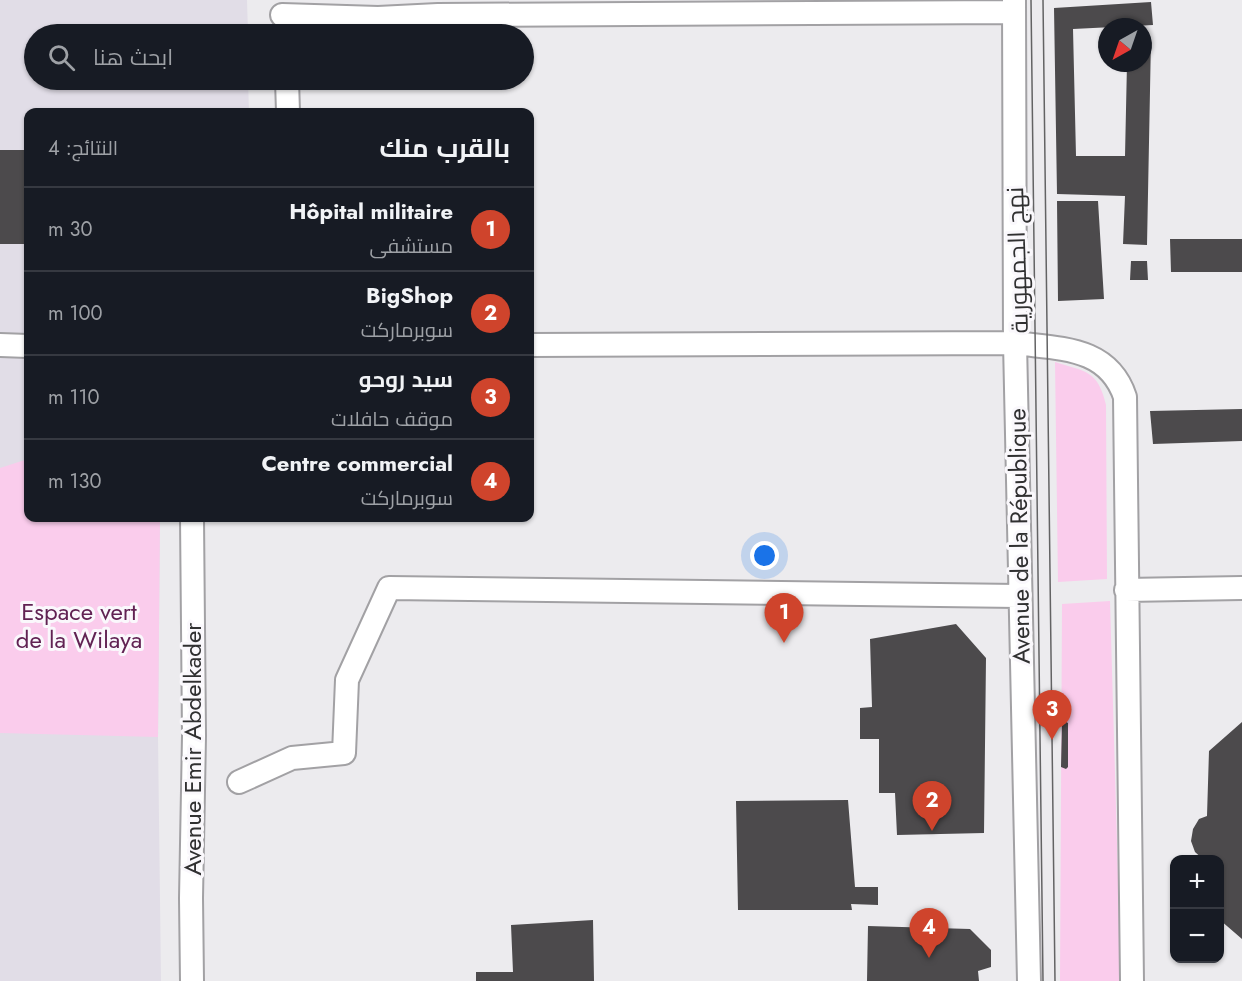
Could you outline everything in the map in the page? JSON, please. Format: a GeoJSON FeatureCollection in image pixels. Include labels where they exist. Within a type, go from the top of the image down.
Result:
{"type":"FeatureCollection","features":[{"type":"Feature","properties":{"kind":"street"},"geometry":{"type":"LineString","coordinates":[[282,16],[378,18],[438,15],[1014,6]]}},
{"type":"Feature","properties":{"kind":"street","name":"نهج الجمهورية"},"geometry":{"type":"LineString","coordinates":[[1014,6],[1015,343],[1074,350],[1095,358],[1111,370],[1119,381],[1125,397],[1132,981]]}},
{"type":"Feature","properties":{"kind":"street"},"geometry":{"type":"LineString","coordinates":[[287,90],[288,108]]}},
{"type":"Feature","properties":{"kind":"street"},"geometry":{"type":"LineString","coordinates":[[534,345],[1015,343]]}},
{"type":"Feature","properties":{"kind":"street","name":"Avenue de la République"},"geometry":{"type":"LineString","coordinates":[[1015,343],[1029,981]]}},
{"type":"Feature","properties":{"kind":"street"},"geometry":{"type":"LineString","coordinates":[[0,345],[24,345]]}},
{"type":"Feature","properties":{"kind":"street","name":"Avenue Emir Abdelkader"},"geometry":{"type":"LineString","coordinates":[[192,522],[194,736],[192,981]]}},
{"type":"Feature","properties":{"kind":"street"},"geometry":{"type":"LineString","coordinates":[[239,782],[292,758],[344,753],[347,680],[389,588],[1020,596]]}},
{"type":"Feature","properties":{"kind":"street"},"geometry":{"type":"LineString","coordinates":[[1126,590],[1242,588]]}},
{"type":"Feature","properties":{"kind":"shaded area"},"geometry":{"type":"Polygon","coordinates":[[[0,0],[247,0],[248,24],[24,24],[24,90],[248,90],[249,108],[24,108],[24,522],[160,522],[158,737],[161,981],[0,981],[0,0]]]}},
{"type":"Feature","properties":{"kind":"green space"},"geometry":{"type":"Polygon","coordinates":[[[1055,362],[1083,371],[1095,379],[1106,405],[1107,579],[1058,582],[1055,362]]]}},
{"type":"Feature","properties":{"kind":"green space","name":"Espace vert de la Wilaya"},"geometry":{"type":"Polygon","coordinates":[[[24,460],[24,522],[160,522],[158,737],[0,733],[0,468],[24,460]]]}},
{"type":"Feature","properties":{"kind":"green space"},"geometry":{"type":"Polygon","coordinates":[[[1110,601],[1121,981],[1060,981],[1062,604],[1110,601]]]}},
{"type":"Feature","properties":{"kind":"building"},"geometry":{"type":"Polygon","coordinates":[[[1151,2],[1153,25],[1152,18],[1098,18],[1098,28],[1073,29],[1076,156],[1125,156],[1127,72],[1150,72],[1147,245],[1123,244],[1125,196],[1057,194],[1054,8],[1151,2]]]}},
{"type":"Feature","properties":{"kind":"building"},"geometry":{"type":"Polygon","coordinates":[[[0,150],[24,150],[24,244],[0,244],[0,150]]]}},
{"type":"Feature","properties":{"kind":"building"},"geometry":{"type":"Polygon","coordinates":[[[1057,201],[1098,201],[1104,299],[1058,301],[1057,201]]]}},
{"type":"Feature","properties":{"kind":"building"},"geometry":{"type":"Polygon","coordinates":[[[1170,239],[1242,239],[1242,272],[1171,272],[1170,239]]]}},
{"type":"Feature","properties":{"kind":"building"},"geometry":{"type":"Polygon","coordinates":[[[1131,261],[1147,261],[1148,280],[1130,280],[1131,261]]]}},
{"type":"Feature","properties":{"kind":"building"},"geometry":{"type":"Polygon","coordinates":[[[1242,409],[1242,441],[1153,444],[1150,411],[1242,409]]]}},
{"type":"Feature","properties":{"kind":"building"},"geometry":{"type":"Polygon","coordinates":[[[956,624],[986,658],[984,833],[897,835],[895,793],[879,793],[879,739],[860,739],[860,708],[872,707],[870,639],[956,624]]]}},
{"type":"Feature","properties":{"kind":"building"},"geometry":{"type":"Polygon","coordinates":[[[1064,721],[1068,723],[1068,767],[1066,769],[1061,767],[1062,723],[1064,721]]]}},
{"type":"Feature","properties":{"kind":"building"},"geometry":{"type":"Polygon","coordinates":[[[1242,722],[1242,939],[1224,923],[1224,855],[1198,855],[1191,841],[1193,829],[1199,819],[1207,816],[1209,751],[1242,722]]]}},
{"type":"Feature","properties":{"kind":"building"},"geometry":{"type":"Polygon","coordinates":[[[848,800],[855,887],[878,887],[878,905],[851,904],[852,910],[738,910],[736,801],[848,800]]]}},
{"type":"Feature","properties":{"kind":"building"},"geometry":{"type":"Polygon","coordinates":[[[593,920],[594,981],[476,981],[476,972],[513,972],[511,925],[593,920]]]}},
{"type":"Feature","properties":{"kind":"building"},"geometry":{"type":"Polygon","coordinates":[[[868,926],[970,929],[991,950],[991,967],[978,971],[979,981],[867,981],[868,926]]]}},
{"type":"Feature","properties":{"kind":"tram line"},"geometry":{"type":"LineString","coordinates":[[1031,0],[1043,981]]}},
{"type":"Feature","properties":{"kind":"tram line"},"geometry":{"type":"LineString","coordinates":[[1043,0],[1055,981]]}},
{"type":"Feature","properties":{"kind":"place","name":"Hôpital militaire"},"geometry":{"type":"Point","coordinates":[784,643]}},
{"type":"Feature","properties":{"kind":"place","name":"سيد روحو"},"geometry":{"type":"Point","coordinates":[1052,740]}},
{"type":"Feature","properties":{"kind":"place","name":"BigShop"},"geometry":{"type":"Point","coordinates":[932,831]}},
{"type":"Feature","properties":{"kind":"place","name":"Centre commercial"},"geometry":{"type":"Point","coordinates":[929,958]}}]}
